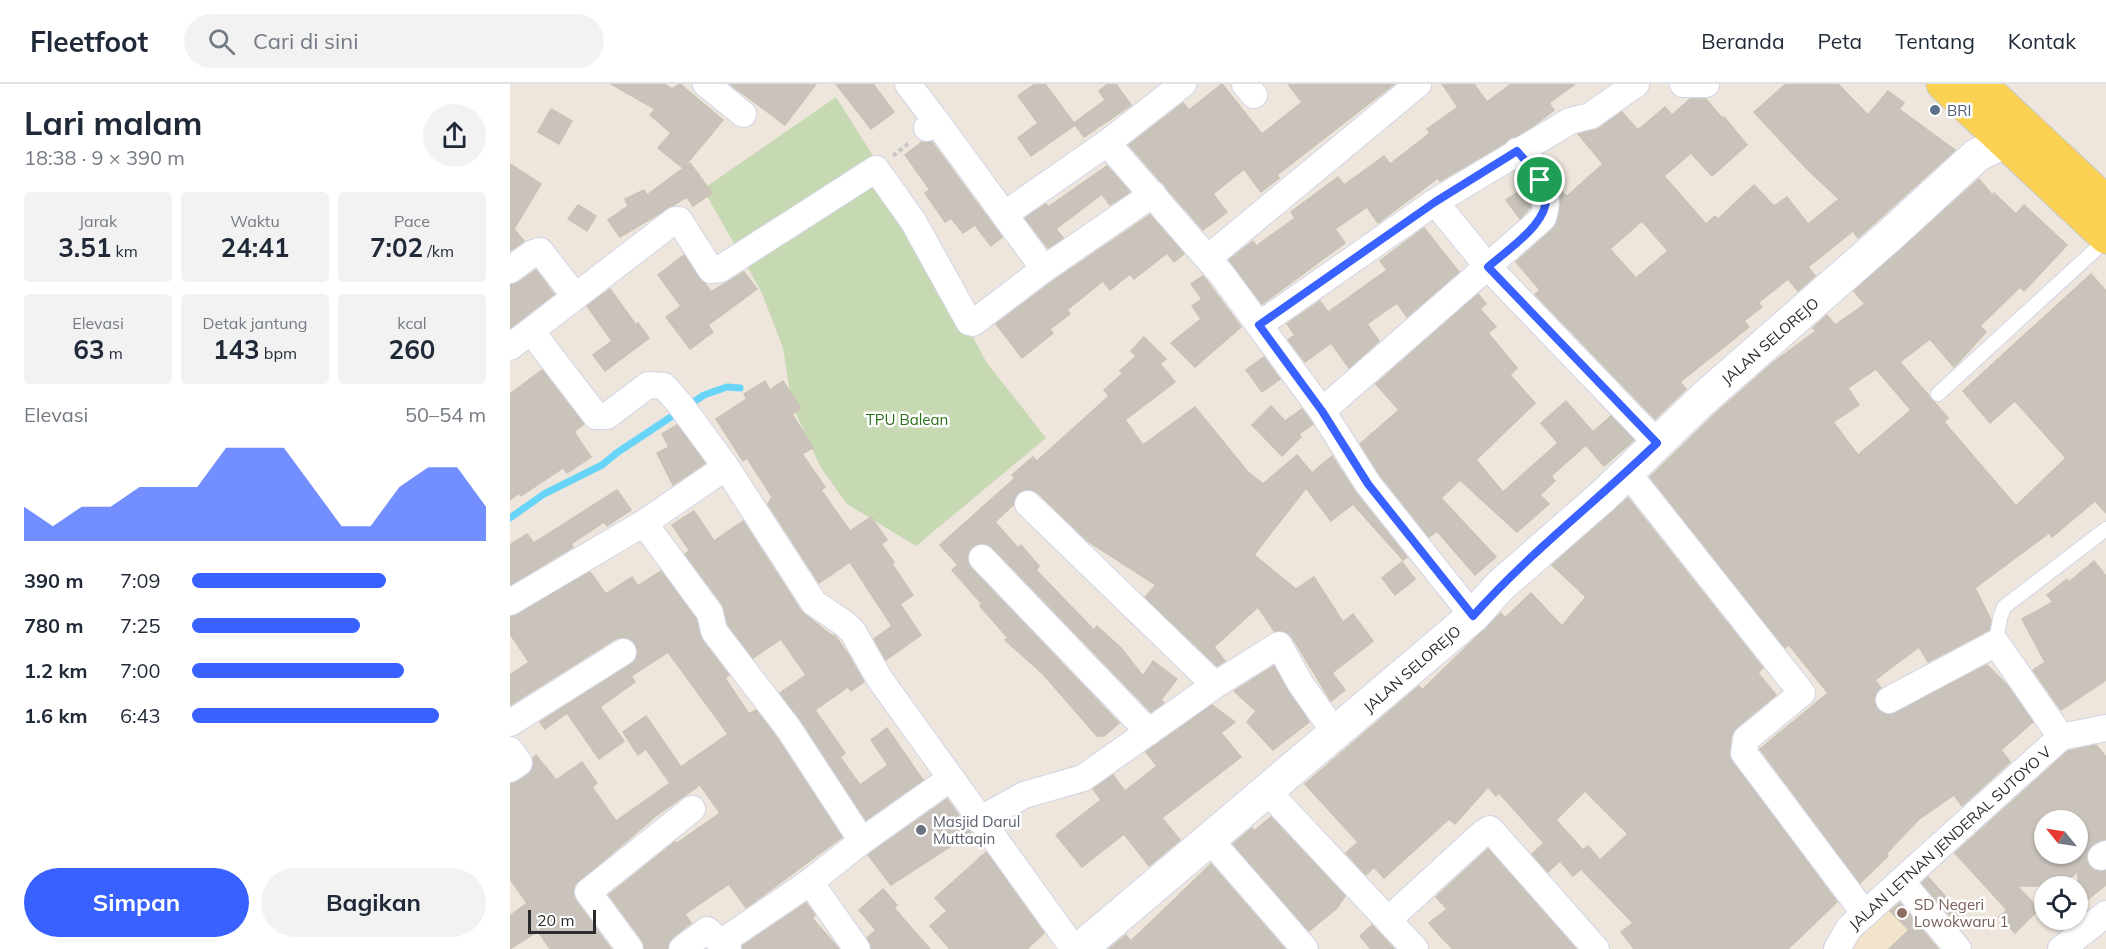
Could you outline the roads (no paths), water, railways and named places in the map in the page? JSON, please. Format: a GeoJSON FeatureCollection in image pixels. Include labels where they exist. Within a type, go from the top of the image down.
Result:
{"type":"FeatureCollection","features":[{"type":"Feature","properties":{"kind":"main road"},"geometry":{"type":"LineString","coordinates":[[1943,84],[2106,238]]}},
{"type":"Feature","properties":{"kind":"main road"},"geometry":{"type":"LineString","coordinates":[[1980,84],[2106,202]]}},
{"type":"Feature","properties":{"kind":"street"},"geometry":{"type":"LineString","coordinates":[[705,84],[743,114]]}},
{"type":"Feature","properties":{"kind":"street"},"geometry":{"type":"LineString","coordinates":[[908,84],[932,125],[1005,214],[1044,269]]}},
{"type":"Feature","properties":{"kind":"street"},"geometry":{"type":"LineString","coordinates":[[1005,214],[1107,143],[1182,84]]}},
{"type":"Feature","properties":{"kind":"street"},"geometry":{"type":"LineString","coordinates":[[1208,258],[1418,84]]}},
{"type":"Feature","properties":{"kind":"street"},"geometry":{"type":"LineString","coordinates":[[1259,325],[1435,202],[1570,121],[1590,116],[1636,84]]}},
{"type":"Feature","properties":{"kind":"street"},"geometry":{"type":"LineString","coordinates":[[1683,84],[1707,84]]}},
{"type":"Feature","properties":{"kind":"street","name":"JALAN SELOREJO"},"geometry":{"type":"LineString","coordinates":[[1080,949],[1473,616],[1500,586],[1977,155],[2004,142]]}},
{"type":"Feature","properties":{"kind":"street"},"geometry":{"type":"LineString","coordinates":[[1107,143],[1208,258],[1322,411],[1368,484],[1473,616]]}},
{"type":"Feature","properties":{"kind":"street"},"geometry":{"type":"LineString","coordinates":[[1322,411],[1543,218],[1547,206],[1545,189],[1517,151]]}},
{"type":"Feature","properties":{"kind":"street"},"geometry":{"type":"LineString","coordinates":[[510,347],[656,232],[677,219],[711,270],[720,269],[876,169],[913,221],[969,322],[979,319],[1044,269],[1153,194]]}},
{"type":"Feature","properties":{"kind":"street"},"geometry":{"type":"LineString","coordinates":[[1435,202],[1488,267],[1657,443]]}},
{"type":"Feature","properties":{"kind":"street"},"geometry":{"type":"LineString","coordinates":[[510,270],[533,253],[540,251],[575,296]]}},
{"type":"Feature","properties":{"kind":"street"},"geometry":{"type":"LineString","coordinates":[[531,331],[596,416],[607,416],[648,385],[655,384],[664,386],[684,408],[726,467],[814,603],[853,632],[879,678],[1074,949]]}},
{"type":"Feature","properties":{"kind":"street"},"geometry":{"type":"LineString","coordinates":[[510,602],[644,522],[726,467]]}},
{"type":"Feature","properties":{"kind":"street"},"geometry":{"type":"LineString","coordinates":[[1627,472],[1802,693],[1746,739],[1744,753],[1865,914]]}},
{"type":"Feature","properties":{"kind":"street"},"geometry":{"type":"LineString","coordinates":[[1028,504],[1215,685]]}},
{"type":"Feature","properties":{"kind":"street"},"geometry":{"type":"LineString","coordinates":[[644,522],[710,613],[714,631],[789,729],[862,841]]}},
{"type":"Feature","properties":{"kind":"street"},"geometry":{"type":"LineString","coordinates":[[982,558],[1149,732]]}},
{"type":"Feature","properties":{"kind":"street"},"geometry":{"type":"LineString","coordinates":[[1889,700],[1996,643],[2061,737]]}},
{"type":"Feature","properties":{"kind":"street"},"geometry":{"type":"LineString","coordinates":[[979,820],[1024,795],[1083,778],[1215,685],[1279,645],[1300,683],[1336,734]]}},
{"type":"Feature","properties":{"kind":"street"},"geometry":{"type":"LineString","coordinates":[[510,723],[623,652]]}},
{"type":"Feature","properties":{"kind":"street","name":"JALAN LETNAN JENDERAL SUTOYO V"},"geometry":{"type":"LineString","coordinates":[[1837,949],[1849,928],[2061,737],[2106,728]]}},
{"type":"Feature","properties":{"kind":"street"},"geometry":{"type":"LineString","coordinates":[[510,750],[519,763],[510,769]]}},
{"type":"Feature","properties":{"kind":"street"},"geometry":{"type":"LineString","coordinates":[[682,949],[707,930],[725,946],[862,841],[951,778]]}},
{"type":"Feature","properties":{"kind":"street"},"geometry":{"type":"LineString","coordinates":[[1268,792],[1416,949]]}},
{"type":"Feature","properties":{"kind":"street"},"geometry":{"type":"LineString","coordinates":[[630,949],[588,892],[692,809]]}},
{"type":"Feature","properties":{"kind":"street"},"geometry":{"type":"LineString","coordinates":[[1389,918],[1490,829],[1596,949]]}},
{"type":"Feature","properties":{"kind":"street"},"geometry":{"type":"LineString","coordinates":[[1210,840],[1305,949]]}},
{"type":"Feature","properties":{"kind":"street"},"geometry":{"type":"LineString","coordinates":[[1900,881],[1958,949]]}},
{"type":"Feature","properties":{"kind":"street"},"geometry":{"type":"LineString","coordinates":[[810,882],[857,949]]}},
{"type":"Feature","properties":{"kind":"street"},"geometry":{"type":"LineString","coordinates":[[2061,949],[2106,914]]}},
{"type":"Feature","properties":{"kind":"lane"},"geometry":{"type":"LineString","coordinates":[[1938,394],[2106,238]]}},
{"type":"Feature","properties":{"kind":"lane"},"geometry":{"type":"LineString","coordinates":[[1996,643],[2004,607],[2106,529]]}},
{"type":"Feature","properties":{"kind":"waterway"},"geometry":{"type":"LineString","coordinates":[[510,518],[544,494],[602,465],[704,395],[727,387],[740,388]]}},
{"type":"Feature","properties":{"kind":"place","name":"BRI"},"geometry":{"type":"Point","coordinates":[1935,110]}},
{"type":"Feature","properties":{"kind":"place","name":"Masjid Darul Muttaqin"},"geometry":{"type":"Point","coordinates":[921,830]}},
{"type":"Feature","properties":{"kind":"place","name":"SD Negeri Lowokwaru 1"},"geometry":{"type":"Point","coordinates":[1902,913]}},
{"type":"Feature","properties":{"kind":"park label","name":"TPU Balean"},"geometry":{"type":"Point","coordinates":[907,419]}}]}
